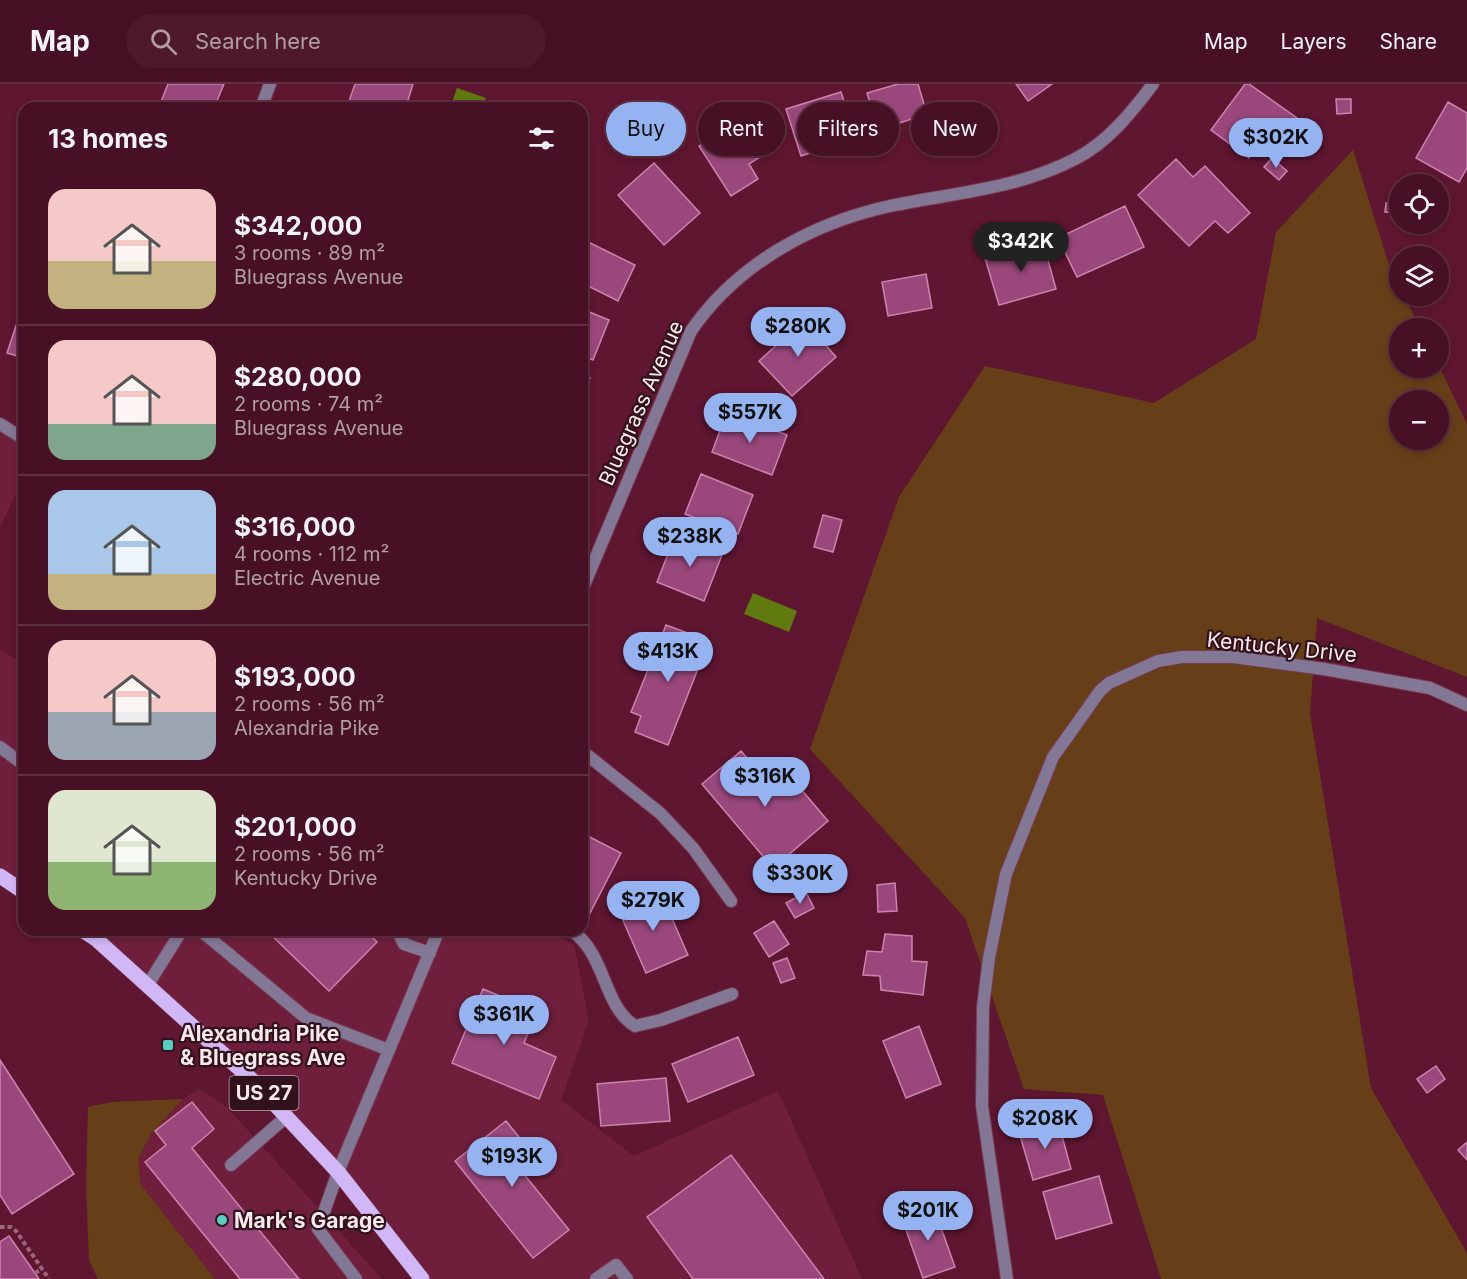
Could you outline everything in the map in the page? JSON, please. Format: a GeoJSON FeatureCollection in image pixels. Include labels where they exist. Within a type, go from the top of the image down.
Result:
{"type":"FeatureCollection","features":[{"type":"Feature","properties":{"kind":"main road"},"geometry":{"type":"LineString","coordinates":[[0,876],[18,888]]}},
{"type":"Feature","properties":{"kind":"main road","name":"US 27"},"geometry":{"type":"LineString","coordinates":[[91,936],[252,1080],[338,1172],[422,1279]]}},
{"type":"Feature","properties":{"kind":"street"},"geometry":{"type":"LineString","coordinates":[[263,102],[270,84]]}},
{"type":"Feature","properties":{"kind":"street","name":"Bluegrass Avenue"},"geometry":{"type":"LineString","coordinates":[[588,576],[691,331],[704,312],[736,282],[780,248],[817,229],[890,206],[1021,182],[1076,158],[1099,142],[1131,113],[1153,84]]}},
{"type":"Feature","properties":{"kind":"street"},"geometry":{"type":"LineString","coordinates":[[0,424],[18,435]]}},
{"type":"Feature","properties":{"kind":"street","name":"Kentucky Drive"},"geometry":{"type":"LineString","coordinates":[[1007,1279],[982,1106],[983,1007],[989,958],[1006,874],[1053,757],[1100,691],[1109,684],[1158,661],[1182,657],[1233,657],[1314,667],[1430,688],[1467,705]]}},
{"type":"Feature","properties":{"kind":"street"},"geometry":{"type":"LineString","coordinates":[[0,747],[18,760]]}},
{"type":"Feature","properties":{"kind":"street"},"geometry":{"type":"LineString","coordinates":[[588,756],[660,813],[693,848],[731,902]]}},
{"type":"Feature","properties":{"kind":"street"},"geometry":{"type":"LineString","coordinates":[[147,986],[178,936]]}},
{"type":"Feature","properties":{"kind":"street"},"geometry":{"type":"LineString","coordinates":[[207,936],[306,1018],[389,1050]]}},
{"type":"Feature","properties":{"kind":"street"},"geometry":{"type":"LineString","coordinates":[[400,936],[404,944],[430,953]]}},
{"type":"Feature","properties":{"kind":"street"},"geometry":{"type":"LineString","coordinates":[[356,1279],[318,1229],[338,1172],[437,936]]}},
{"type":"Feature","properties":{"kind":"street"},"geometry":{"type":"LineString","coordinates":[[580,936],[584,939],[598,962],[623,1018],[635,1026],[662,1020],[732,994]]}},
{"type":"Feature","properties":{"kind":"street"},"geometry":{"type":"LineString","coordinates":[[231,1165],[286,1117]]}},
{"type":"Feature","properties":{"kind":"street"},"geometry":{"type":"LineString","coordinates":[[596,1279],[616,1265],[627,1279]]}},
{"type":"Feature","properties":{"kind":"path"},"geometry":{"type":"LineString","coordinates":[[0,1227],[11,1227],[16,1231],[49,1279]]}},
{"type":"Feature","properties":{"kind":"path"},"geometry":{"type":"LineString","coordinates":[[35,1273],[42,1269]]}},
{"type":"Feature","properties":{"kind":"shaded area"},"geometry":{"type":"Polygon","coordinates":[[[457,88],[486,98],[485,102],[452,102],[457,88]]]}},
{"type":"Feature","properties":{"kind":"shaded area"},"geometry":{"type":"Polygon","coordinates":[[[1353,150],[1389,265],[1389,306],[1409,306],[1415,318],[1389,318],[1389,378],[1445,378],[1467,424],[1467,677],[1317,618],[1310,713],[1371,1088],[1467,1253],[1467,1279],[1161,1279],[1103,1095],[1024,1089],[965,918],[810,749],[899,497],[985,366],[1154,403],[1256,339],[1276,232],[1353,150]]]}},
{"type":"Feature","properties":{"kind":"shaded area"},"geometry":{"type":"Polygon","coordinates":[[[0,424],[18,435],[18,489],[0,527],[0,424]]]}},
{"type":"Feature","properties":{"kind":"shaded area"},"geometry":{"type":"Polygon","coordinates":[[[753,593],[797,611],[789,632],[744,614],[753,593]]]}},
{"type":"Feature","properties":{"kind":"shaded area"},"geometry":{"type":"Polygon","coordinates":[[[0,650],[18,660],[18,888],[0,876],[0,650]]]}},
{"type":"Feature","properties":{"kind":"shaded area"},"geometry":{"type":"Polygon","coordinates":[[[89,936],[557,936],[574,944],[589,1021],[561,1100],[634,1156],[778,1091],[862,1279],[422,1279],[252,1080],[89,936]]]}},
{"type":"Feature","properties":{"kind":"shaded area"},"geometry":{"type":"Polygon","coordinates":[[[199,1089],[227,1107],[382,1279],[215,1279],[141,1185],[138,1159],[151,1134],[183,1099],[199,1089]]]}},
{"type":"Feature","properties":{"kind":"shaded area"},"geometry":{"type":"Polygon","coordinates":[[[183,1099],[151,1134],[138,1159],[141,1185],[215,1279],[98,1279],[89,1260],[86,1187],[88,1107],[112,1102],[183,1099]]]}},
{"type":"Feature","properties":{"kind":"building"},"geometry":{"type":"Polygon","coordinates":[[[168,84],[224,84],[216,102],[161,102],[168,84]]]}},
{"type":"Feature","properties":{"kind":"building"},"geometry":{"type":"Polygon","coordinates":[[[355,84],[413,84],[408,100],[414,102],[349,102],[355,84]]]}},
{"type":"Feature","properties":{"kind":"building"},"geometry":{"type":"Polygon","coordinates":[[[898,84],[918,84],[923,102],[911,102],[911,119],[899,123],[899,102],[870,102],[867,93],[898,84]]]}},
{"type":"Feature","properties":{"kind":"building"},"geometry":{"type":"Polygon","coordinates":[[[1016,84],[1052,84],[1028,101],[1016,84]]]}},
{"type":"Feature","properties":{"kind":"building"},"geometry":{"type":"Polygon","coordinates":[[[1245,84],[1249,84],[1297,118],[1277,145],[1265,136],[1249,158],[1211,130],[1245,84]]]}},
{"type":"Feature","properties":{"kind":"building"},"geometry":{"type":"Polygon","coordinates":[[[841,92],[844,102],[809,102],[841,92]]]}},
{"type":"Feature","properties":{"kind":"building"},"geometry":{"type":"Polygon","coordinates":[[[1336,99],[1351,99],[1351,113],[1337,114],[1336,99]]]}},
{"type":"Feature","properties":{"kind":"building"},"geometry":{"type":"Polygon","coordinates":[[[1448,102],[1467,113],[1467,168],[1459,182],[1449,176],[1449,174],[1445,174],[1416,158],[1448,102]]]}},
{"type":"Feature","properties":{"kind":"building"},"geometry":{"type":"Polygon","coordinates":[[[797,106],[797,143],[786,109],[797,106]]]}},
{"type":"Feature","properties":{"kind":"building"},"geometry":{"type":"Polygon","coordinates":[[[705,156],[761,156],[749,164],[758,179],[731,196],[705,156]]]}},
{"type":"Feature","properties":{"kind":"building"},"geometry":{"type":"Polygon","coordinates":[[[1272,158],[1287,171],[1279,180],[1264,167],[1272,158]]]}},
{"type":"Feature","properties":{"kind":"building"},"geometry":{"type":"Polygon","coordinates":[[[1176,159],[1193,177],[1205,166],[1250,213],[1228,233],[1215,221],[1189,246],[1138,195],[1176,159]]]}},
{"type":"Feature","properties":{"kind":"building"},"geometry":{"type":"Polygon","coordinates":[[[654,163],[700,213],[664,245],[618,195],[654,163]]]}},
{"type":"Feature","properties":{"kind":"building"},"geometry":{"type":"Polygon","coordinates":[[[1386,203],[1389,203],[1389,212],[1385,212],[1386,203]]]}},
{"type":"Feature","properties":{"kind":"building"},"geometry":{"type":"Polygon","coordinates":[[[1125,206],[1144,247],[1077,277],[1058,238],[1125,206]]]}},
{"type":"Feature","properties":{"kind":"building"},"geometry":{"type":"Polygon","coordinates":[[[588,242],[635,265],[618,301],[588,286],[588,242]]]}},
{"type":"Feature","properties":{"kind":"building"},"geometry":{"type":"Polygon","coordinates":[[[1043,242],[1056,289],[999,305],[985,258],[1043,242]]]}},
{"type":"Feature","properties":{"kind":"building"},"geometry":{"type":"Polygon","coordinates":[[[926,274],[932,308],[888,316],[882,282],[926,274]]]}},
{"type":"Feature","properties":{"kind":"building"},"geometry":{"type":"Polygon","coordinates":[[[588,311],[609,320],[593,360],[588,358],[588,311]]]}},
{"type":"Feature","properties":{"kind":"building"},"geometry":{"type":"Polygon","coordinates":[[[18,320],[18,356],[7,353],[18,320]]]}},
{"type":"Feature","properties":{"kind":"building"},"geometry":{"type":"Polygon","coordinates":[[[804,320],[836,357],[792,396],[759,361],[804,320]]]}},
{"type":"Feature","properties":{"kind":"building"},"geometry":{"type":"Polygon","coordinates":[[[727,412],[787,435],[772,475],[712,452],[727,412]]]}},
{"type":"Feature","properties":{"kind":"building"},"geometry":{"type":"Polygon","coordinates":[[[701,474],[753,495],[738,534],[685,514],[701,474]]]}},
{"type":"Feature","properties":{"kind":"building"},"geometry":{"type":"Polygon","coordinates":[[[823,515],[842,520],[833,552],[814,547],[823,515]]]}},
{"type":"Feature","properties":{"kind":"building"},"geometry":{"type":"Polygon","coordinates":[[[675,536],[722,555],[704,601],[657,582],[675,536]]]}},
{"type":"Feature","properties":{"kind":"building"},"geometry":{"type":"Polygon","coordinates":[[[666,625],[709,641],[668,745],[635,732],[641,716],[631,712],[666,625]]]}},
{"type":"Feature","properties":{"kind":"building"},"geometry":{"type":"Polygon","coordinates":[[[741,751],[772,787],[788,774],[828,821],[773,868],[702,784],[741,751]]]}},
{"type":"Feature","properties":{"kind":"building"},"geometry":{"type":"Polygon","coordinates":[[[588,836],[621,853],[588,914],[588,836]]]}},
{"type":"Feature","properties":{"kind":"building"},"geometry":{"type":"Polygon","coordinates":[[[895,883],[897,911],[878,912],[877,885],[895,883]]]}},
{"type":"Feature","properties":{"kind":"building"},"geometry":{"type":"Polygon","coordinates":[[[660,891],[688,955],[646,973],[618,909],[660,891]]]}},
{"type":"Feature","properties":{"kind":"building"},"geometry":{"type":"Polygon","coordinates":[[[806,892],[814,908],[795,918],[786,903],[806,892]]]}},
{"type":"Feature","properties":{"kind":"building"},"geometry":{"type":"Polygon","coordinates":[[[774,921],[789,944],[769,957],[754,933],[774,921]]]}},
{"type":"Feature","properties":{"kind":"building"},"geometry":{"type":"Polygon","coordinates":[[[885,934],[912,936],[912,961],[927,962],[923,995],[881,990],[880,976],[863,975],[867,951],[882,952],[885,934]]]}},
{"type":"Feature","properties":{"kind":"building"},"geometry":{"type":"Polygon","coordinates":[[[272,936],[371,936],[377,942],[329,991],[272,936]]]}},
{"type":"Feature","properties":{"kind":"building"},"geometry":{"type":"Polygon","coordinates":[[[787,958],[795,978],[781,983],[773,963],[787,958]]]}},
{"type":"Feature","properties":{"kind":"building"},"geometry":{"type":"Polygon","coordinates":[[[483,989],[537,1011],[524,1043],[556,1057],[539,1099],[452,1063],[483,989]]]}},
{"type":"Feature","properties":{"kind":"building"},"geometry":{"type":"Polygon","coordinates":[[[919,1026],[941,1084],[906,1098],[883,1041],[919,1026]]]}},
{"type":"Feature","properties":{"kind":"building"},"geometry":{"type":"Polygon","coordinates":[[[738,1037],[754,1075],[688,1102],[672,1064],[738,1037]]]}},
{"type":"Feature","properties":{"kind":"building"},"geometry":{"type":"Polygon","coordinates":[[[0,1060],[74,1174],[12,1214],[0,1195],[0,1060]]]}},
{"type":"Feature","properties":{"kind":"building"},"geometry":{"type":"Polygon","coordinates":[[[1436,1066],[1445,1079],[1427,1093],[1417,1079],[1436,1066]]]}},
{"type":"Feature","properties":{"kind":"building"},"geometry":{"type":"Polygon","coordinates":[[[666,1078],[670,1121],[601,1126],[597,1084],[666,1078]]]}},
{"type":"Feature","properties":{"kind":"building","name":"Mark's Garage"},"geometry":{"type":"Polygon","coordinates":[[[192,1102],[214,1129],[192,1148],[299,1279],[240,1279],[145,1162],[166,1145],[155,1131],[192,1102]]]}},
{"type":"Feature","properties":{"kind":"building"},"geometry":{"type":"Polygon","coordinates":[[[506,1121],[538,1161],[523,1173],[569,1230],[533,1258],[455,1161],[506,1121]]]}},
{"type":"Feature","properties":{"kind":"building"},"geometry":{"type":"Polygon","coordinates":[[[1058,1121],[1071,1169],[1033,1180],[1019,1132],[1058,1121]]]}},
{"type":"Feature","properties":{"kind":"building"},"geometry":{"type":"Polygon","coordinates":[[[1467,1142],[1467,1160],[1458,1150],[1467,1142]]]}},
{"type":"Feature","properties":{"kind":"building"},"geometry":{"type":"Polygon","coordinates":[[[731,1155],[824,1279],[693,1279],[647,1217],[731,1155]]]}},
{"type":"Feature","properties":{"kind":"building"},"geometry":{"type":"Polygon","coordinates":[[[1099,1176],[1112,1223],[1056,1239],[1043,1192],[1099,1176]]]}},
{"type":"Feature","properties":{"kind":"building"},"geometry":{"type":"Polygon","coordinates":[[[933,1205],[955,1267],[923,1278],[901,1216],[933,1205]]]}},
{"type":"Feature","properties":{"kind":"building"},"geometry":{"type":"Polygon","coordinates":[[[9,1236],[39,1279],[0,1279],[0,1242],[9,1236]]]}},
{"type":"Feature","properties":{"kind":"place","name":"Alexandria Pike & Bluegrass Ave"},"geometry":{"type":"Point","coordinates":[168,1045]}},
{"type":"Feature","properties":{"kind":"place","name":"Mark's Garage"},"geometry":{"type":"Point","coordinates":[222,1220]}}]}
